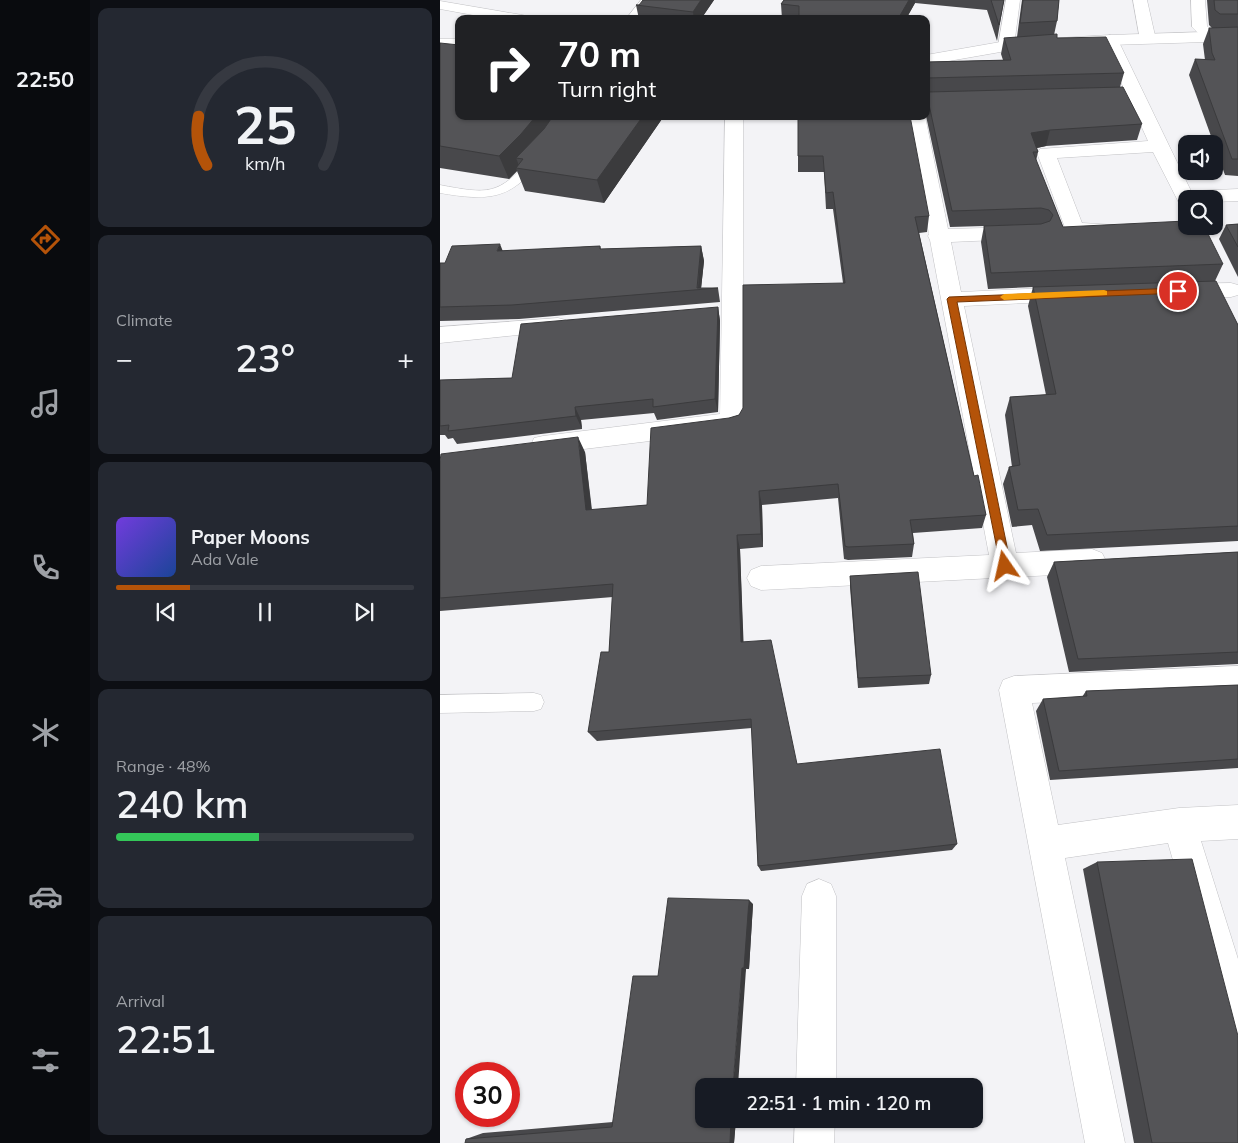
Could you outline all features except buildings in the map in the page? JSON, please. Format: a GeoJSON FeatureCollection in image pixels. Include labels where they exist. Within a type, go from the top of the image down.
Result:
{"type":"FeatureCollection","features":[{"type":"Feature","properties":{"kind":"street"},"geometry":{"type":"LineString","coordinates":[[636,15],[649,0]]}},
{"type":"Feature","properties":{"kind":"street"},"geometry":{"type":"LineString","coordinates":[[1006,46],[1013,0]]}},
{"type":"Feature","properties":{"kind":"street"},"geometry":{"type":"LineString","coordinates":[[1140,0],[1148,40]]}},
{"type":"Feature","properties":{"kind":"street"},"geometry":{"type":"LineString","coordinates":[[1198,0],[1200,27],[1209,36]]}},
{"type":"Feature","properties":{"kind":"street"},"geometry":{"type":"LineString","coordinates":[[440,5],[499,15]]}},
{"type":"Feature","properties":{"kind":"street"},"geometry":{"type":"LineString","coordinates":[[930,59],[1006,46],[1110,40],[1238,36]]}},
{"type":"Feature","properties":{"kind":"street"},"geometry":{"type":"LineString","coordinates":[[1110,40],[1159,146],[1182,190]]}},
{"type":"Feature","properties":{"kind":"street"},"geometry":{"type":"LineString","coordinates":[[440,44],[455,44]]}},
{"type":"Feature","properties":{"kind":"street"},"geometry":{"type":"LineString","coordinates":[[1076,97],[1136,96]]}},
{"type":"Feature","properties":{"kind":"street"},"geometry":{"type":"LineString","coordinates":[[519,448],[732,422],[724,312],[734,120]]}},
{"type":"Feature","properties":{"kind":"street"},"geometry":{"type":"LineString","coordinates":[[917,120],[938,236],[1005,566]]}},
{"type":"Feature","properties":{"kind":"street"},"geometry":{"type":"LineString","coordinates":[[1124,228],[1074,229],[1046,153],[1159,146]]}},
{"type":"Feature","properties":{"kind":"street"},"geometry":{"type":"LineString","coordinates":[[1223,196],[1238,195]]}},
{"type":"Feature","properties":{"kind":"street"},"geometry":{"type":"LineString","coordinates":[[938,236],[1037,232]]}},
{"type":"Feature","properties":{"kind":"street"},"geometry":{"type":"LineString","coordinates":[[1164,291],[1233,292]]}},
{"type":"Feature","properties":{"kind":"street"},"geometry":{"type":"LineString","coordinates":[[952,299],[1088,294]]}},
{"type":"Feature","properties":{"kind":"street"},"geometry":{"type":"LineString","coordinates":[[440,335],[577,324]]}},
{"type":"Feature","properties":{"kind":"street"},"geometry":{"type":"LineString","coordinates":[[761,578],[1112,560]]}},
{"type":"Feature","properties":{"kind":"street"},"geometry":{"type":"LineString","coordinates":[[1105,1143],[1014,690],[1238,680]]}},
{"type":"Feature","properties":{"kind":"street"},"geometry":{"type":"LineString","coordinates":[[1045,844],[1179,825],[1238,822]]}},
{"type":"Feature","properties":{"kind":"street"},"geometry":{"type":"LineString","coordinates":[[1179,825],[1238,1019]]}},
{"type":"Feature","properties":{"kind":"street"},"geometry":{"type":"LineString","coordinates":[[816,1078],[819,896]]}},
{"type":"Feature","properties":{"kind":"street"},"geometry":{"type":"LineString","coordinates":[[814,1143],[815,1128]]}},
{"type":"Feature","properties":{"kind":"lane"},"geometry":{"type":"LineString","coordinates":[[440,190],[471,195],[493,194],[509,188],[542,151]]}},
{"type":"Feature","properties":{"kind":"lane"},"geometry":{"type":"LineString","coordinates":[[440,704],[534,702]]}},
{"type":"Feature","properties":{"kind":"slow traffic"},"geometry":{"type":"LineString","coordinates":[[1004,297],[1104,293]]}},
{"type":"Feature","properties":{"kind":"route"},"geometry":{"type":"LineString","coordinates":[[1005,566],[952,299],[1178,291]]}}]}
